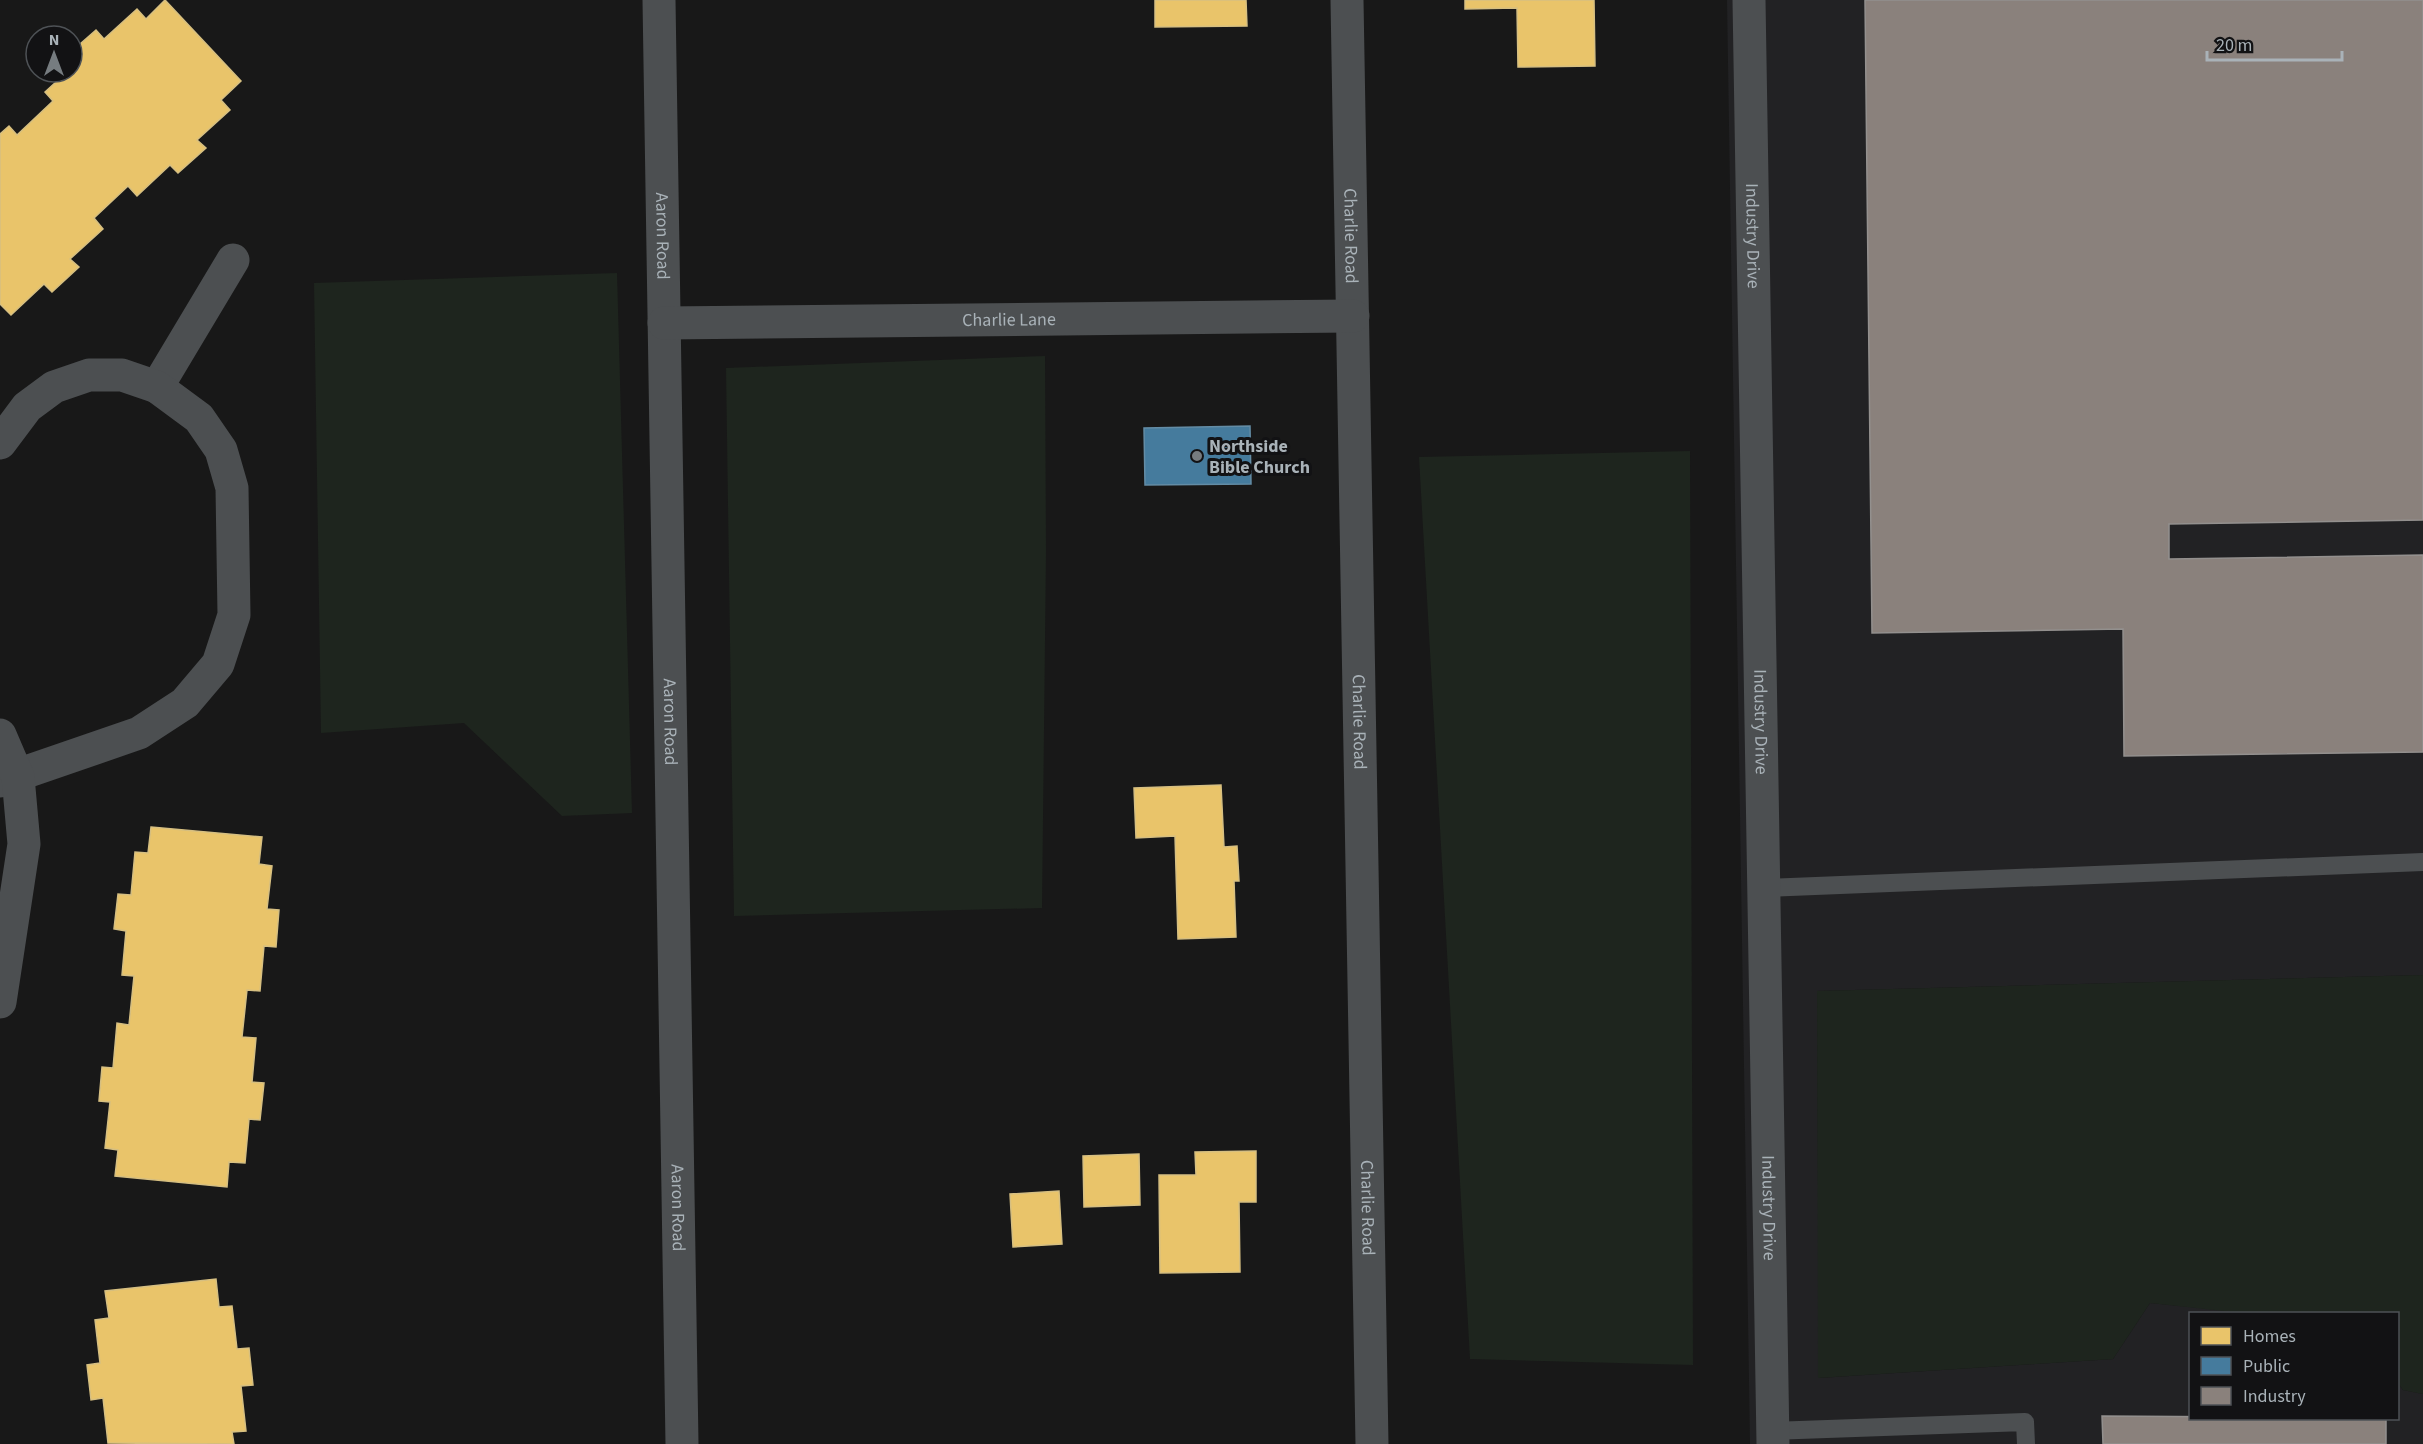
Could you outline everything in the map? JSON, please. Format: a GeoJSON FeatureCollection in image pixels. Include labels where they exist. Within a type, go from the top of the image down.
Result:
{"type":"FeatureCollection","features":[{"type":"Feature","properties":{"kind":"street","name":"Aaron Road"},"geometry":{"type":"LineString","coordinates":[[659,0],[682,1444]]}},
{"type":"Feature","properties":{"kind":"street","name":"Charlie Road"},"geometry":{"type":"LineString","coordinates":[[1347,0],[1372,1444]]}},
{"type":"Feature","properties":{"kind":"street","name":"Industry Drive"},"geometry":{"type":"LineString","coordinates":[[1749,0],[1772,1438]]}},
{"type":"Feature","properties":{"kind":"street"},"geometry":{"type":"LineString","coordinates":[[157,387],[233,260]]}},
{"type":"Feature","properties":{"kind":"street","name":"Charlie Lane"},"geometry":{"type":"LineString","coordinates":[[664,323],[1353,316]]}},
{"type":"Feature","properties":{"kind":"street"},"geometry":{"type":"LineString","coordinates":[[0,443],[27,407],[54,387],[88,375],[122,375],[157,387],[199,418],[221,450],[232,488],[234,615],[218,664],[185,703],[139,733],[9,779]]}},
{"type":"Feature","properties":{"kind":"street"},"geometry":{"type":"LineString","coordinates":[[0,735],[24,844],[0,1002]]}},
{"type":"Feature","properties":{"kind":"lane"},"geometry":{"type":"LineString","coordinates":[[1763,888],[2423,862]]}},
{"type":"Feature","properties":{"kind":"lane"},"geometry":{"type":"LineString","coordinates":[[1772,1438],[2025,1422],[2026,1444]]}},
{"type":"Feature","properties":{"kind":"shaded area"},"geometry":{"type":"Polygon","coordinates":[[[1727,0],[2423,0],[2423,975],[1817,991],[1819,1378],[2113,1359],[2150,1303],[2241,1312],[2189,1312],[2189,1420],[2399,1420],[2399,1384],[2403,1390],[2423,1394],[2423,1444],[1750,1444],[1727,0]]]}},
{"type":"Feature","properties":{"kind":"shaded area"},"geometry":{"type":"Polygon","coordinates":[[[617,273],[632,813],[562,816],[464,723],[321,733],[314,283],[617,273]]]}},
{"type":"Feature","properties":{"kind":"shaded area"},"geometry":{"type":"Polygon","coordinates":[[[1045,356],[1046,551],[1042,908],[734,916],[726,368],[1045,356]]]}},
{"type":"Feature","properties":{"kind":"shaded area"},"geometry":{"type":"Polygon","coordinates":[[[1690,451],[1693,1365],[1470,1359],[1419,457],[1690,451]]]}},
{"type":"Feature","properties":{"kind":"shaded area"},"geometry":{"type":"Polygon","coordinates":[[[2423,975],[2423,1394],[2403,1390],[2399,1384],[2399,1312],[2233,1312],[2150,1303],[2113,1359],[1818,1378],[1817,991],[2423,975]]]}},
{"type":"Feature","properties":{"kind":"building: Homes"},"geometry":{"type":"Polygon","coordinates":[[[165,0],[241,81],[221,100],[230,110],[197,140],[206,148],[178,173],[170,165],[137,196],[128,186],[94,218],[103,229],[70,259],[79,267],[52,292],[44,284],[11,315],[0,304],[0,134],[9,126],[17,135],[53,101],[45,92],[54,84],[84,84],[84,40],[96,30],[104,39],[137,9],[146,19],[165,0]]]}},
{"type":"Feature","properties":{"kind":"building: Homes"},"geometry":{"type":"Polygon","coordinates":[[[1155,0],[1246,0],[1247,26],[1155,27],[1155,0]]]}},
{"type":"Feature","properties":{"kind":"building: Homes"},"geometry":{"type":"Polygon","coordinates":[[[1465,0],[1594,0],[1595,66],[1518,67],[1517,8],[1465,9],[1465,0]]]}},
{"type":"Feature","properties":{"kind":"building: Homes"},"geometry":{"type":"Polygon","coordinates":[[[1221,785],[1224,847],[1237,846],[1239,881],[1234,881],[1236,937],[1178,939],[1175,836],[1136,838],[1134,788],[1221,785]]]}},
{"type":"Feature","properties":{"kind":"building: Homes"},"geometry":{"type":"Polygon","coordinates":[[[151,827],[262,837],[259,864],[272,866],[267,909],[279,910],[276,947],[264,946],[260,991],[247,990],[242,1037],[256,1038],[252,1082],[264,1083],[260,1120],[249,1119],[245,1163],[229,1162],[227,1187],[115,1176],[118,1150],[105,1148],[110,1102],[99,1101],[102,1067],[113,1068],[117,1023],[129,1025],[134,976],[122,975],[126,931],[114,929],[118,894],[131,895],[135,852],[148,853],[151,827]]]}},
{"type":"Feature","properties":{"kind":"building: Homes"},"geometry":{"type":"Polygon","coordinates":[[[1256,1151],[1256,1202],[1239,1202],[1240,1272],[1160,1273],[1159,1175],[1196,1175],[1195,1152],[1256,1151]]]}},
{"type":"Feature","properties":{"kind":"building: Homes"},"geometry":{"type":"Polygon","coordinates":[[[1139,1154],[1140,1205],[1084,1207],[1083,1156],[1139,1154]]]}},
{"type":"Feature","properties":{"kind":"building: Homes"},"geometry":{"type":"Polygon","coordinates":[[[1059,1191],[1062,1244],[1013,1247],[1010,1194],[1059,1191]]]}},
{"type":"Feature","properties":{"kind":"building: Homes"},"geometry":{"type":"Polygon","coordinates":[[[216,1279],[219,1307],[232,1306],[237,1349],[249,1348],[253,1385],[241,1386],[246,1431],[232,1432],[234,1444],[108,1443],[103,1398],[91,1400],[87,1365],[100,1363],[95,1320],[109,1318],[105,1291],[216,1279]]]}},
{"type":"Feature","properties":{"kind":"building: Public","name":"Northside Bible Church"},"geometry":{"type":"Polygon","coordinates":[[[1250,426],[1251,484],[1145,485],[1144,428],[1250,426]]]}},
{"type":"Feature","properties":{"kind":"building: Industry"},"geometry":{"type":"Polygon","coordinates":[[[1865,0],[2423,0],[2423,520],[2169,524],[2169,559],[2423,555],[2423,752],[2124,756],[2123,629],[1872,633],[1865,0]]]}},
{"type":"Feature","properties":{"kind":"building: Industry"},"geometry":{"type":"Polygon","coordinates":[[[2102,1416],[2189,1417],[2189,1420],[2386,1420],[2386,1444],[2103,1444],[2102,1416]]]}},
{"type":"Feature","properties":{"kind":"place","name":"Northside Bible Church"},"geometry":{"type":"Point","coordinates":[1197,456]}}]}
